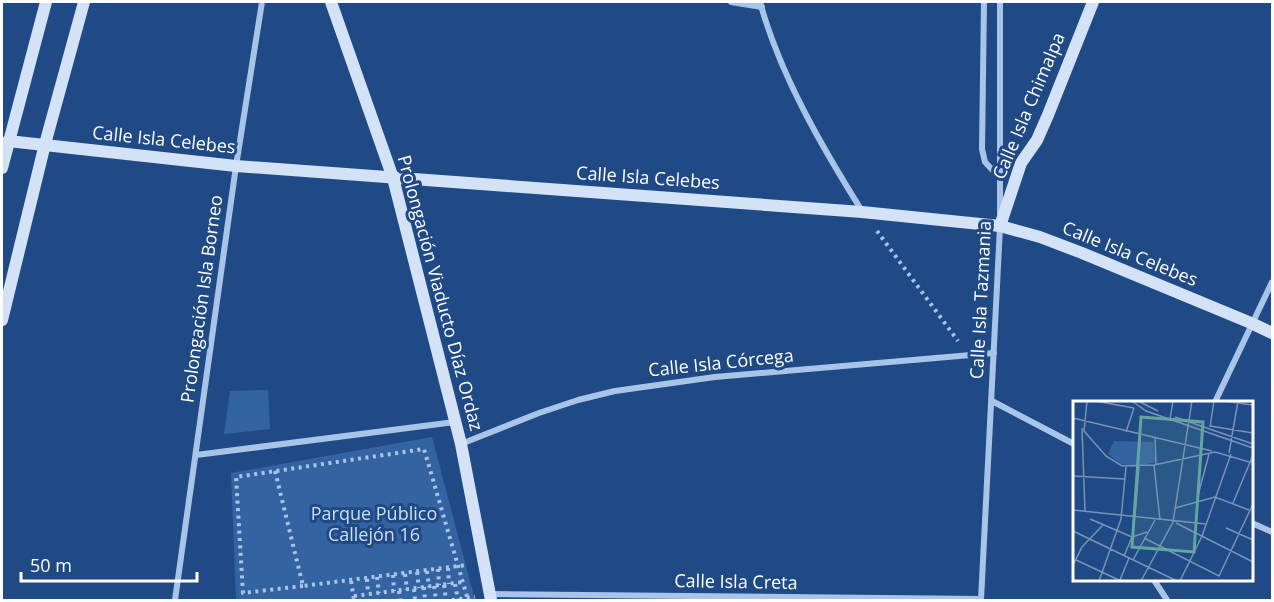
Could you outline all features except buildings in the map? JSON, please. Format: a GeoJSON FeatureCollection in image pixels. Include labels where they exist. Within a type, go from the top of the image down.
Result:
{"type":"FeatureCollection","features":[{"type":"Feature","properties":{"kind":"street"},"geometry":{"type":"LineString","coordinates":[[2,168],[5,140],[46,2]]}},
{"type":"Feature","properties":{"kind":"street"},"geometry":{"type":"LineString","coordinates":[[2,320],[45,144],[84,2]]}},
{"type":"Feature","properties":{"kind":"street","name":"Prolongación Isla Borneo"},"geometry":{"type":"LineString","coordinates":[[175,600],[236,166],[262,2]]}},
{"type":"Feature","properties":{"kind":"street","name":"Prolongación Viaducto Díaz Ordaz"},"geometry":{"type":"LineString","coordinates":[[331,2],[393,178],[461,444],[490,597]]}},
{"type":"Feature","properties":{"kind":"street"},"geometry":{"type":"LineString","coordinates":[[731,2],[761,4],[785,69],[825,152],[862,212]]}},
{"type":"Feature","properties":{"kind":"street"},"geometry":{"type":"LineString","coordinates":[[984,2],[982,149],[986,162],[1000,179]]}},
{"type":"Feature","properties":{"kind":"street","name":"Calle Isla Tazmania"},"geometry":{"type":"LineString","coordinates":[[981,600],[1000,226],[1000,2]]}},
{"type":"Feature","properties":{"kind":"street","name":"Calle Isla Chimalpa"},"geometry":{"type":"LineString","coordinates":[[1000,226],[1021,163],[1037,140],[1092,2]]}},
{"type":"Feature","properties":{"kind":"street","name":"Calle Isla Celebes"},"geometry":{"type":"LineString","coordinates":[[5,140],[236,166],[862,212],[1000,226],[1040,237],[1082,253],[1272,333]]}},
{"type":"Feature","properties":{"kind":"street"},"geometry":{"type":"LineString","coordinates":[[1215,401],[1272,282]]}},
{"type":"Feature","properties":{"kind":"street","name":"Calle Isla Córcega"},"geometry":{"type":"LineString","coordinates":[[461,444],[578,400],[615,391],[715,377],[994,353]]}},
{"type":"Feature","properties":{"kind":"street"},"geometry":{"type":"LineString","coordinates":[[992,401],[1073,443]]}},
{"type":"Feature","properties":{"kind":"street"},"geometry":{"type":"LineString","coordinates":[[196,455],[455,422]]}},
{"type":"Feature","properties":{"kind":"street"},"geometry":{"type":"LineString","coordinates":[[1253,524],[1272,532]]}},
{"type":"Feature","properties":{"kind":"street"},"geometry":{"type":"LineString","coordinates":[[1155,581],[1167,600]]}},
{"type":"Feature","properties":{"kind":"street","name":"Calle Isla Creta"},"geometry":{"type":"LineString","coordinates":[[490,597],[981,600]]}},
{"type":"Feature","properties":{"kind":"path"},"geometry":{"type":"LineString","coordinates":[[862,212],[968,354]]}},
{"type":"Feature","properties":{"kind":"path"},"geometry":{"type":"LineString","coordinates":[[468,600],[463,582],[458,566],[424,449],[236,477],[243,593],[351,581],[458,566],[485,563]]}},
{"type":"Feature","properties":{"kind":"path"},"geometry":{"type":"LineString","coordinates":[[275,471],[303,586]]}},
{"type":"Feature","properties":{"kind":"path"},"geometry":{"type":"LineString","coordinates":[[425,600],[448,568]]}},
{"type":"Feature","properties":{"kind":"path"},"geometry":{"type":"LineString","coordinates":[[436,600],[434,586],[438,569]]}},
{"type":"Feature","properties":{"kind":"path"},"geometry":{"type":"LineString","coordinates":[[427,571],[434,586],[446,600]]}},
{"type":"Feature","properties":{"kind":"path"},"geometry":{"type":"LineString","coordinates":[[417,572],[434,586],[458,600]]}},
{"type":"Feature","properties":{"kind":"path"},"geometry":{"type":"LineString","coordinates":[[405,574],[407,590]]}},
{"type":"Feature","properties":{"kind":"path"},"geometry":{"type":"LineString","coordinates":[[393,575],[400,600]]}},
{"type":"Feature","properties":{"kind":"path"},"geometry":{"type":"LineString","coordinates":[[377,577],[379,593]]}},
{"type":"Feature","properties":{"kind":"path"},"geometry":{"type":"LineString","coordinates":[[366,579],[374,600]]}},
{"type":"Feature","properties":{"kind":"path"},"geometry":{"type":"LineString","coordinates":[[351,581],[354,598],[362,598],[371,594],[488,579]]}},
{"type":"Feature","properties":{"kind":"path"},"geometry":{"type":"LineString","coordinates":[[415,600],[434,586]]}},
{"type":"Feature","properties":{"kind":"path"},"geometry":{"type":"LineString","coordinates":[[387,592],[388,600]]}},
{"type":"Feature","properties":{"kind":"green space"},"geometry":{"type":"Polygon","coordinates":[[[268,390],[270,429],[224,434],[230,391],[268,390]]]}},
{"type":"Feature","properties":{"kind":"green space","name":"Parque Público Callejón 16"},"geometry":{"type":"Polygon","coordinates":[[[432,437],[475,600],[236,600],[231,473],[432,437]]]}}]}
